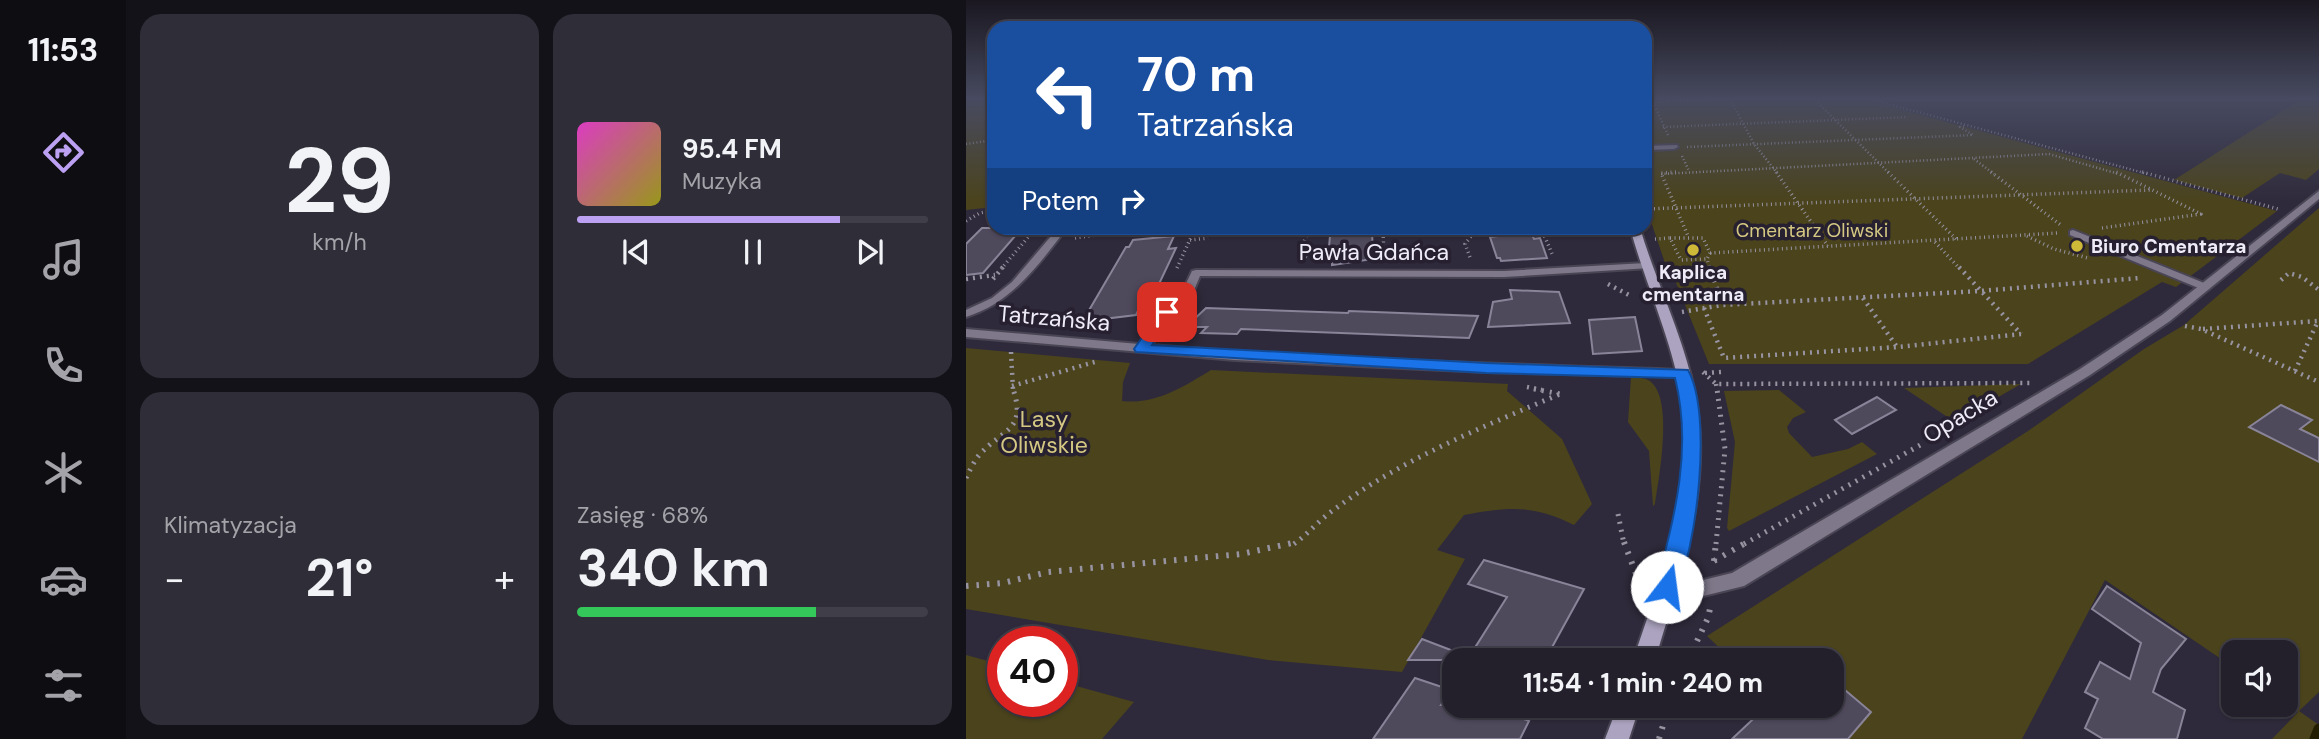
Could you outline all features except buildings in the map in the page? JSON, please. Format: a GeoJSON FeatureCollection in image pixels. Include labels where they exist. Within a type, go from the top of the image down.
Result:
{"type":"FeatureCollection","features":[{"type":"Feature","properties":{"kind":"street","name":"Opacka"},"geometry":{"type":"LineString","coordinates":[[1667,587],[1695,590],[1737,580],[2066,384],[2166,318],[2319,194]]}},
{"type":"Feature","properties":{"kind":"street"},"geometry":{"type":"LineString","coordinates":[[1638,235],[1682,374],[1689,401],[1694,445],[1684,518],[1667,587],[1648,648]]}},
{"type":"Feature","properties":{"kind":"street","name":"Pawła Gdańca"},"geometry":{"type":"LineString","coordinates":[[1142,349],[1167,312],[1188,292],[1196,274],[1504,274],[1646,266]]}},
{"type":"Feature","properties":{"kind":"street","name":"Tatrzańska"},"geometry":{"type":"LineString","coordinates":[[966,333],[1142,349],[1486,368],[1682,374]]}},
{"type":"Feature","properties":{"kind":"street"},"geometry":{"type":"LineString","coordinates":[[1617,739],[1624,718]]}},
{"type":"Feature","properties":{"kind":"lane"},"geometry":{"type":"LineString","coordinates":[[1652,148],[1674,147]]}},
{"type":"Feature","properties":{"kind":"lane"},"geometry":{"type":"LineString","coordinates":[[2073,233],[2205,287]]}},
{"type":"Feature","properties":{"kind":"lane"},"geometry":{"type":"LineString","coordinates":[[966,314],[996,300],[1016,284],[1056,235]]}},
{"type":"Feature","properties":{"kind":"path"},"geometry":{"type":"LineString","coordinates":[[1747,132],[1801,204],[1828,247]]}},
{"type":"Feature","properties":{"kind":"path"},"geometry":{"type":"LineString","coordinates":[[1847,132],[1956,240]]}},
{"type":"Feature","properties":{"kind":"path"},"geometry":{"type":"LineString","coordinates":[[1674,147],[1973,135],[1969,132]]}},
{"type":"Feature","properties":{"kind":"path"},"geometry":{"type":"LineString","coordinates":[[1993,132],[2281,210]]}},
{"type":"Feature","properties":{"kind":"path"},"geometry":{"type":"LineString","coordinates":[[966,144],[987,141]]}},
{"type":"Feature","properties":{"kind":"path"},"geometry":{"type":"LineString","coordinates":[[1688,236],[1661,173],[2049,154],[2115,172],[2201,214],[2073,233],[1710,253]]}},
{"type":"Feature","properties":{"kind":"path"},"geometry":{"type":"LineString","coordinates":[[1973,159],[2049,217]]}},
{"type":"Feature","properties":{"kind":"path"},"geometry":{"type":"LineString","coordinates":[[1652,209],[2151,190]]}},
{"type":"Feature","properties":{"kind":"path"},"geometry":{"type":"LineString","coordinates":[[966,221],[987,212]]}},
{"type":"Feature","properties":{"kind":"path"},"geometry":{"type":"LineString","coordinates":[[990,282],[1031,235]]}},
{"type":"Feature","properties":{"kind":"path"},"geometry":{"type":"LineString","coordinates":[[1049,242],[1098,235]]}},
{"type":"Feature","properties":{"kind":"path"},"geometry":{"type":"LineString","coordinates":[[1308,235],[1303,251],[1312,261]]}},
{"type":"Feature","properties":{"kind":"path"},"geometry":{"type":"LineString","coordinates":[[1380,266],[1384,262],[1383,235]]}},
{"type":"Feature","properties":{"kind":"path"},"geometry":{"type":"LineString","coordinates":[[1472,235],[1465,244],[1475,267]]}},
{"type":"Feature","properties":{"kind":"path"},"geometry":{"type":"LineString","coordinates":[[2026,235],[2054,249],[2092,259]]}},
{"type":"Feature","properties":{"kind":"path"},"geometry":{"type":"LineString","coordinates":[[1653,239],[1688,236],[1703,238],[1710,253]]}},
{"type":"Feature","properties":{"kind":"path"},"geometry":{"type":"LineString","coordinates":[[1189,240],[1208,238]]}},
{"type":"Feature","properties":{"kind":"path"},"geometry":{"type":"LineString","coordinates":[[1670,238],[1681,260],[1707,259]]}},
{"type":"Feature","properties":{"kind":"path"},"geometry":{"type":"LineString","coordinates":[[1703,308],[1724,358],[1898,347],[2021,334],[1935,241]]}},
{"type":"Feature","properties":{"kind":"path"},"geometry":{"type":"LineString","coordinates":[[1710,253],[1707,259],[1722,305]]}},
{"type":"Feature","properties":{"kind":"path"},"geometry":{"type":"LineString","coordinates":[[2129,273],[2142,278]]}},
{"type":"Feature","properties":{"kind":"path"},"geometry":{"type":"LineString","coordinates":[[1682,312],[1722,305],[1980,291],[2142,278],[2168,273]]}},
{"type":"Feature","properties":{"kind":"path"},"geometry":{"type":"LineString","coordinates":[[2281,279],[2289,273],[2304,276],[2319,290]]}},
{"type":"Feature","properties":{"kind":"path"},"geometry":{"type":"LineString","coordinates":[[966,279],[996,275]]}},
{"type":"Feature","properties":{"kind":"path"},"geometry":{"type":"LineString","coordinates":[[1863,298],[1898,347]]}},
{"type":"Feature","properties":{"kind":"path"},"geometry":{"type":"LineString","coordinates":[[2295,371],[2318,321],[2201,329],[2319,382]]}},
{"type":"Feature","properties":{"kind":"path"},"geometry":{"type":"LineString","coordinates":[[966,478],[979,455],[1015,425],[1018,406],[1012,386],[1011,348],[1018,337]]}},
{"type":"Feature","properties":{"kind":"path"},"geometry":{"type":"LineString","coordinates":[[1012,386],[1095,363],[1118,347]]}},
{"type":"Feature","properties":{"kind":"path"},"geometry":{"type":"LineString","coordinates":[[1694,648],[1708,618],[1714,587],[1725,449],[1716,384],[1702,371],[1721,372]]}},
{"type":"Feature","properties":{"kind":"path"},"geometry":{"type":"LineString","coordinates":[[2020,389],[2039,377]]}},
{"type":"Feature","properties":{"kind":"path"},"geometry":{"type":"LineString","coordinates":[[1716,384],[2031,383]]}},
{"type":"Feature","properties":{"kind":"path"},"geometry":{"type":"LineString","coordinates":[[966,586],[1003,583],[1048,572],[1128,567],[1241,554],[1295,544],[1334,509],[1389,475],[1492,423],[1560,394]]}},
{"type":"Feature","properties":{"kind":"path"},"geometry":{"type":"LineString","coordinates":[[1714,561],[1931,439]]}},
{"type":"Feature","properties":{"kind":"path"},"geometry":{"type":"LineString","coordinates":[[1618,514],[1625,548],[1642,590]]}},
{"type":"Feature","properties":{"kind":"path"},"geometry":{"type":"LineString","coordinates":[[1659,739],[1665,718]]}},
{"type":"Feature","properties":{"kind":"green space"},"geometry":{"type":"Polygon","coordinates":[[[966,132],[987,132],[987,208],[966,210],[966,132]]]}},
{"type":"Feature","properties":{"kind":"green space","name":"Cmentarz Oliwski"},"geometry":{"type":"Polygon","coordinates":[[[1652,132],[1986,132],[2277,211],[2176,287],[2162,282],[2028,364],[1709,364],[1668,263],[1665,263],[1652,225],[1652,132]]]}},
{"type":"Feature","properties":{"kind":"green space"},"geometry":{"type":"Polygon","coordinates":[[[2249,132],[2319,132],[2319,169],[2306,180],[2280,173],[2242,198],[2174,180],[2249,132]]]}},
{"type":"Feature","properties":{"kind":"green space"},"geometry":{"type":"Polygon","coordinates":[[[2319,208],[2319,692],[2299,711],[2319,725],[2319,739],[2272,739],[2293,717],[2298,717],[2298,640],[2221,640],[2221,659],[2105,580],[2022,739],[1848,739],[1842,718],[1844,648],[1720,648],[1707,636],[2028,431],[2144,349],[2184,325],[2319,208]]]}},
{"type":"Feature","properties":{"kind":"green space","name":"Lasy Oliwskie"},"geometry":{"type":"Polygon","coordinates":[[[966,348],[1130,363],[1123,382],[1122,401],[1134,402],[1179,388],[1211,370],[1508,384],[1507,391],[1562,439],[1592,504],[1574,525],[1533,510],[1507,509],[1464,515],[1437,550],[1465,559],[1402,672],[1268,660],[966,609],[966,348]]]}},
{"type":"Feature","properties":{"kind":"green space"},"geometry":{"type":"Polygon","coordinates":[[[1631,377],[1650,381],[1658,393],[1662,407],[1663,441],[1653,506],[1649,451],[1628,422],[1631,377]]]}},
{"type":"Feature","properties":{"kind":"green space"},"geometry":{"type":"Polygon","coordinates":[[[2021,384],[1955,422],[1904,388],[2021,384]]]}},
{"type":"Feature","properties":{"kind":"green space"},"geometry":{"type":"Polygon","coordinates":[[[1779,390],[1806,412],[1793,418],[1787,427],[1789,433],[1812,457],[1848,449],[1862,442],[1877,454],[1729,531],[1727,528],[1735,442],[1724,391],[1779,390]]]}},
{"type":"Feature","properties":{"kind":"green space"},"geometry":{"type":"Polygon","coordinates":[[[966,655],[987,661],[987,717],[1078,717],[1078,686],[1134,702],[1102,739],[966,739],[966,655]]]}},
{"type":"Feature","properties":{"kind":"waterway"},"geometry":{"type":"LineString","coordinates":[[2315,739],[2319,729]]}},
{"type":"Feature","properties":{"kind":"place","name":"Biuro Cmentarza"},"geometry":{"type":"Point","coordinates":[2077,246]}},
{"type":"Feature","properties":{"kind":"place","name":"Kaplica cmentarna"},"geometry":{"type":"Point","coordinates":[1693,250]}},
{"type":"Feature","properties":{"kind":"route"},"geometry":{"type":"LineString","coordinates":[[1167,312],[1142,349],[1486,368],[1682,374],[1689,401],[1694,445],[1684,518],[1667,587]]}}]}
